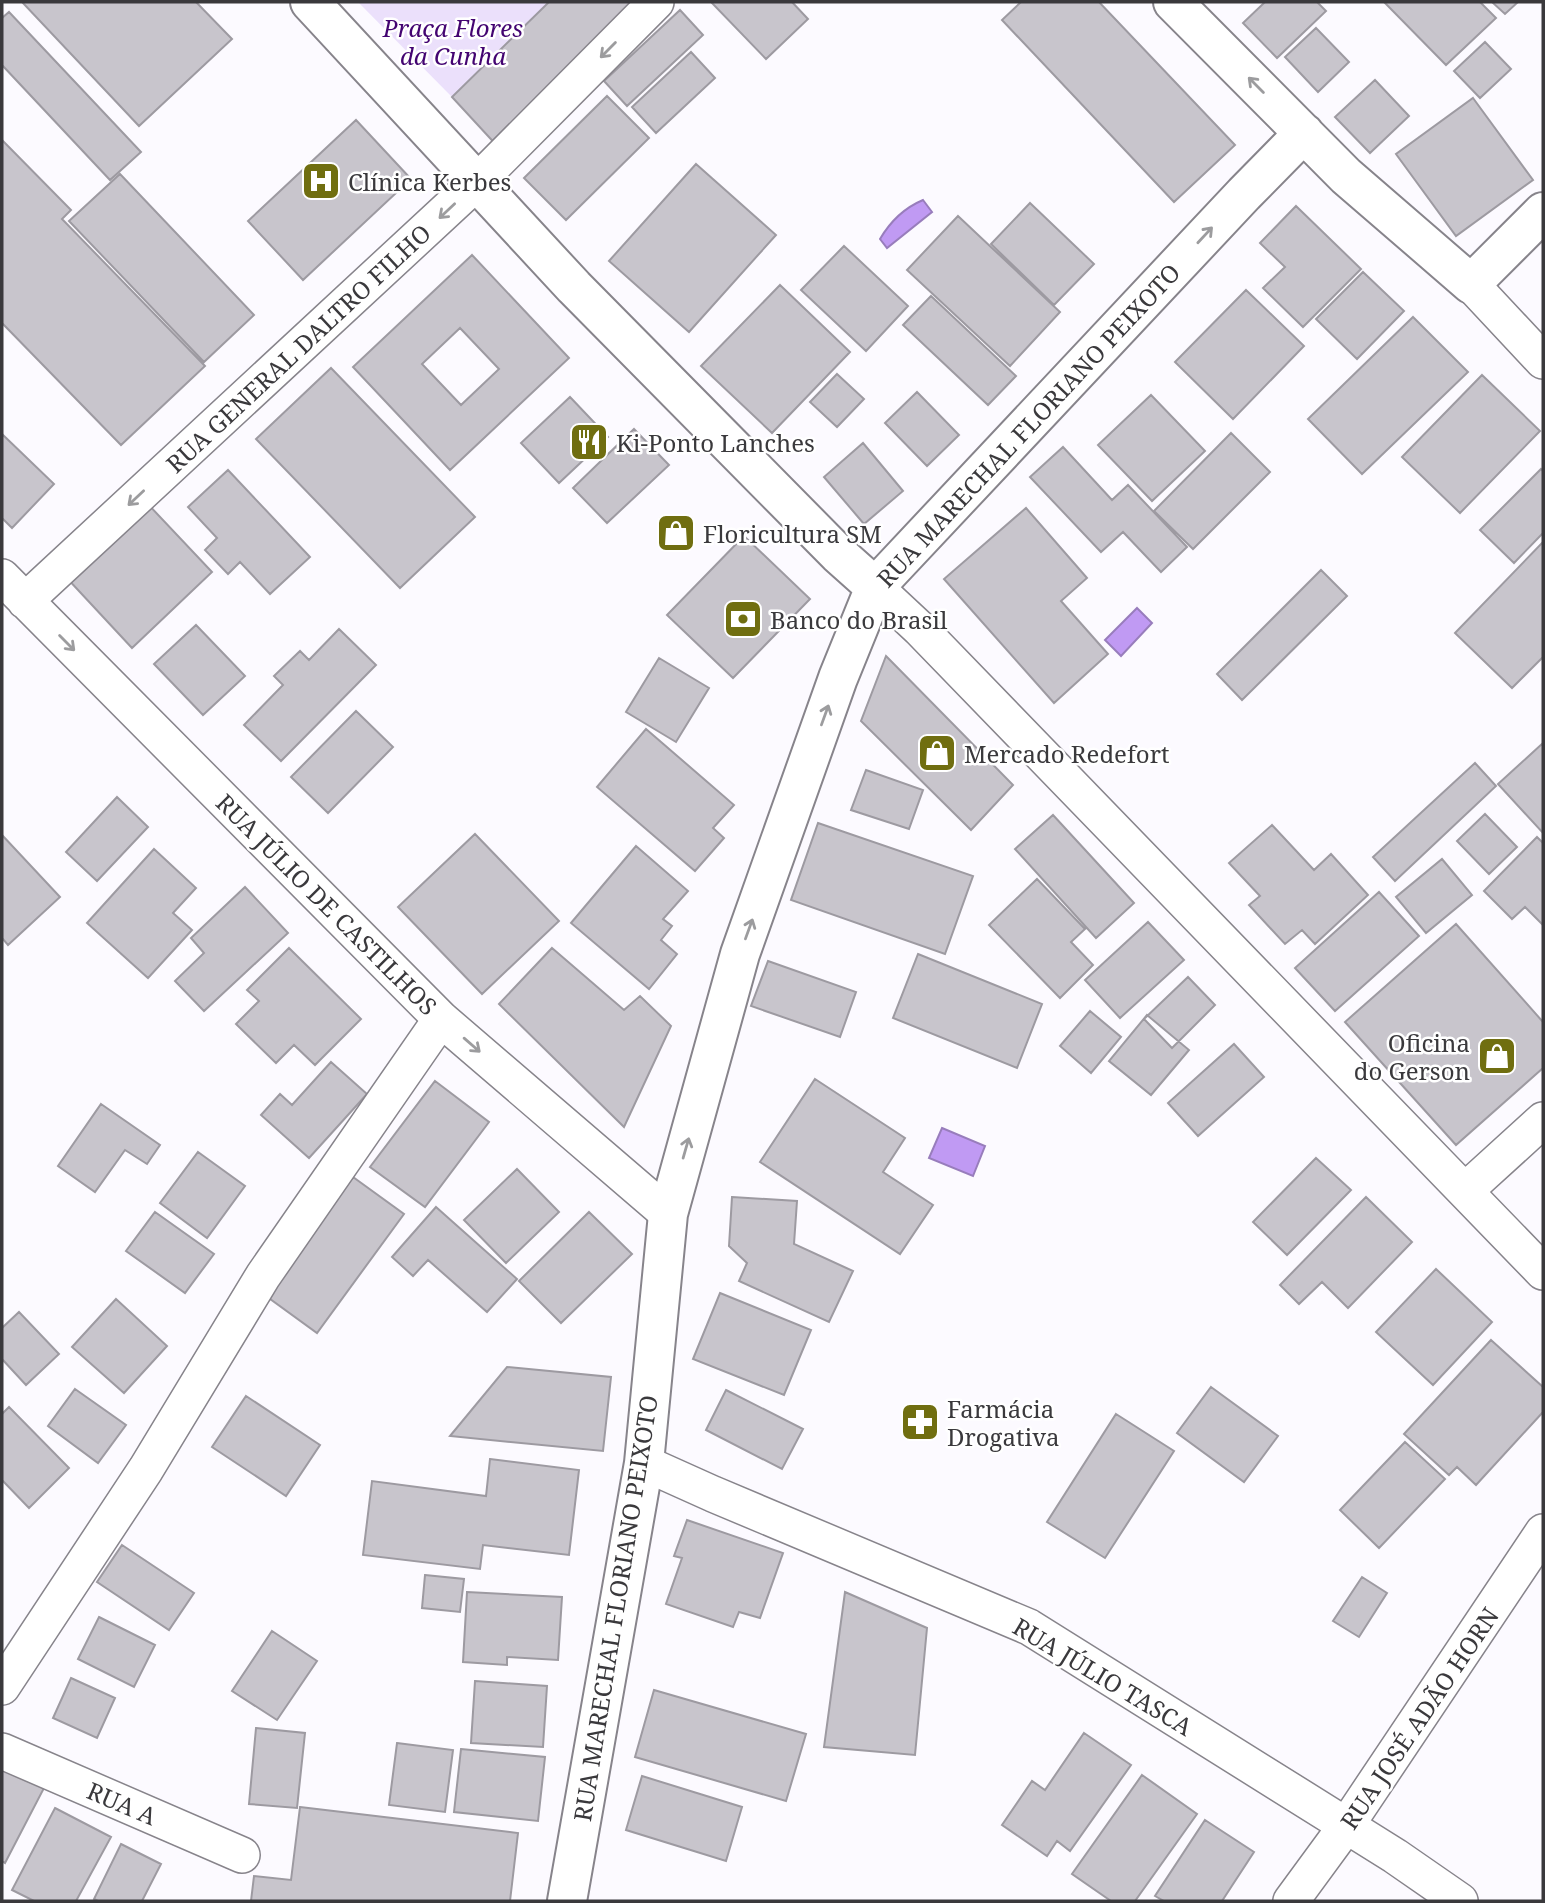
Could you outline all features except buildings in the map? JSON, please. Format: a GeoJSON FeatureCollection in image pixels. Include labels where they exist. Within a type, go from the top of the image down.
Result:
{"type":"FeatureCollection","features":[{"type":"Feature","properties":{"kind":"main road"},"geometry":{"type":"LineString","coordinates":[[310,2],[583,296],[838,554],[875,587]]}},
{"type":"Feature","properties":{"kind":"main road"},"geometry":{"type":"LineString","coordinates":[[1173,2],[1346,176],[1471,284],[1543,212]]}},
{"type":"Feature","properties":{"kind":"main road","name":"RUA MARECHAL FLORIANO PEIXOTO"},"geometry":{"type":"LineString","coordinates":[[567,1901],[644,1463],[668,1213],[740,954],[838,678],[875,587],[1224,214],[1304,133]]}},
{"type":"Feature","properties":{"kind":"street","name":"RUA GENERAL DALTRO FILHO"},"geometry":{"type":"LineString","coordinates":[[14,589],[476,183],[656,2]]}},
{"type":"Feature","properties":{"kind":"street"},"geometry":{"type":"LineString","coordinates":[[1471,284],[1543,361]]}},
{"type":"Feature","properties":{"kind":"street"},"geometry":{"type":"LineString","coordinates":[[875,587],[929,639],[1543,1272]]}},
{"type":"Feature","properties":{"kind":"street","name":"RUA JÚLIO DE CASTILHOS"},"geometry":{"type":"LineString","coordinates":[[14,589],[441,1019],[668,1213]]}},
{"type":"Feature","properties":{"kind":"street"},"geometry":{"type":"LineString","coordinates":[[2,1687],[146,1469],[263,1276],[441,1019]]}},
{"type":"Feature","properties":{"kind":"street"},"geometry":{"type":"LineString","coordinates":[[1466,1190],[1543,1120]]}},
{"type":"Feature","properties":{"kind":"street","name":"RUA JÚLIO TASCA"},"geometry":{"type":"LineString","coordinates":[[644,1463],[1029,1627],[1395,1856],[1460,1901]]}},
{"type":"Feature","properties":{"kind":"street","name":"RUA JOSÉ ADÃO HORN"},"geometry":{"type":"LineString","coordinates":[[1291,1901],[1346,1826],[1543,1532]]}},
{"type":"Feature","properties":{"kind":"street","name":"RUA A"},"geometry":{"type":"LineString","coordinates":[[2,1751],[242,1855]]}},
{"type":"Feature","properties":{"kind":"green space","name":"Praça Flores da Cunha"},"geometry":{"type":"Polygon","coordinates":[[[358,2],[549,2],[452,97],[358,2]]]}},
{"type":"Feature","properties":{"kind":"shaded area"},"geometry":{"type":"Polygon","coordinates":[[[923,200],[932,212],[887,248],[880,239],[888,227],[904,211],[923,200]]]}},
{"type":"Feature","properties":{"kind":"shaded area"},"geometry":{"type":"Polygon","coordinates":[[[1137,608],[1152,623],[1121,656],[1105,640],[1137,608]]]}},
{"type":"Feature","properties":{"kind":"shaded area"},"geometry":{"type":"Polygon","coordinates":[[[942,1128],[985,1146],[973,1176],[929,1158],[942,1128]]]}},
{"type":"Feature","properties":{"kind":"place","name":"Clínica Kerbes"},"geometry":{"type":"Point","coordinates":[321,181]}},
{"type":"Feature","properties":{"kind":"place","name":"Ki-Ponto Lanches"},"geometry":{"type":"Point","coordinates":[589,442]}},
{"type":"Feature","properties":{"kind":"place","name":"Floricultura SM"},"geometry":{"type":"Point","coordinates":[676,533]}},
{"type":"Feature","properties":{"kind":"place","name":"Banco do Brasil"},"geometry":{"type":"Point","coordinates":[743,619]}},
{"type":"Feature","properties":{"kind":"place","name":"Mercado Redefort"},"geometry":{"type":"Point","coordinates":[937,753]}},
{"type":"Feature","properties":{"kind":"place","name":"Oficina do Gerson"},"geometry":{"type":"Point","coordinates":[1497,1056]}},
{"type":"Feature","properties":{"kind":"place","name":"Farmácia Drogativa"},"geometry":{"type":"Point","coordinates":[920,1422]}}]}
